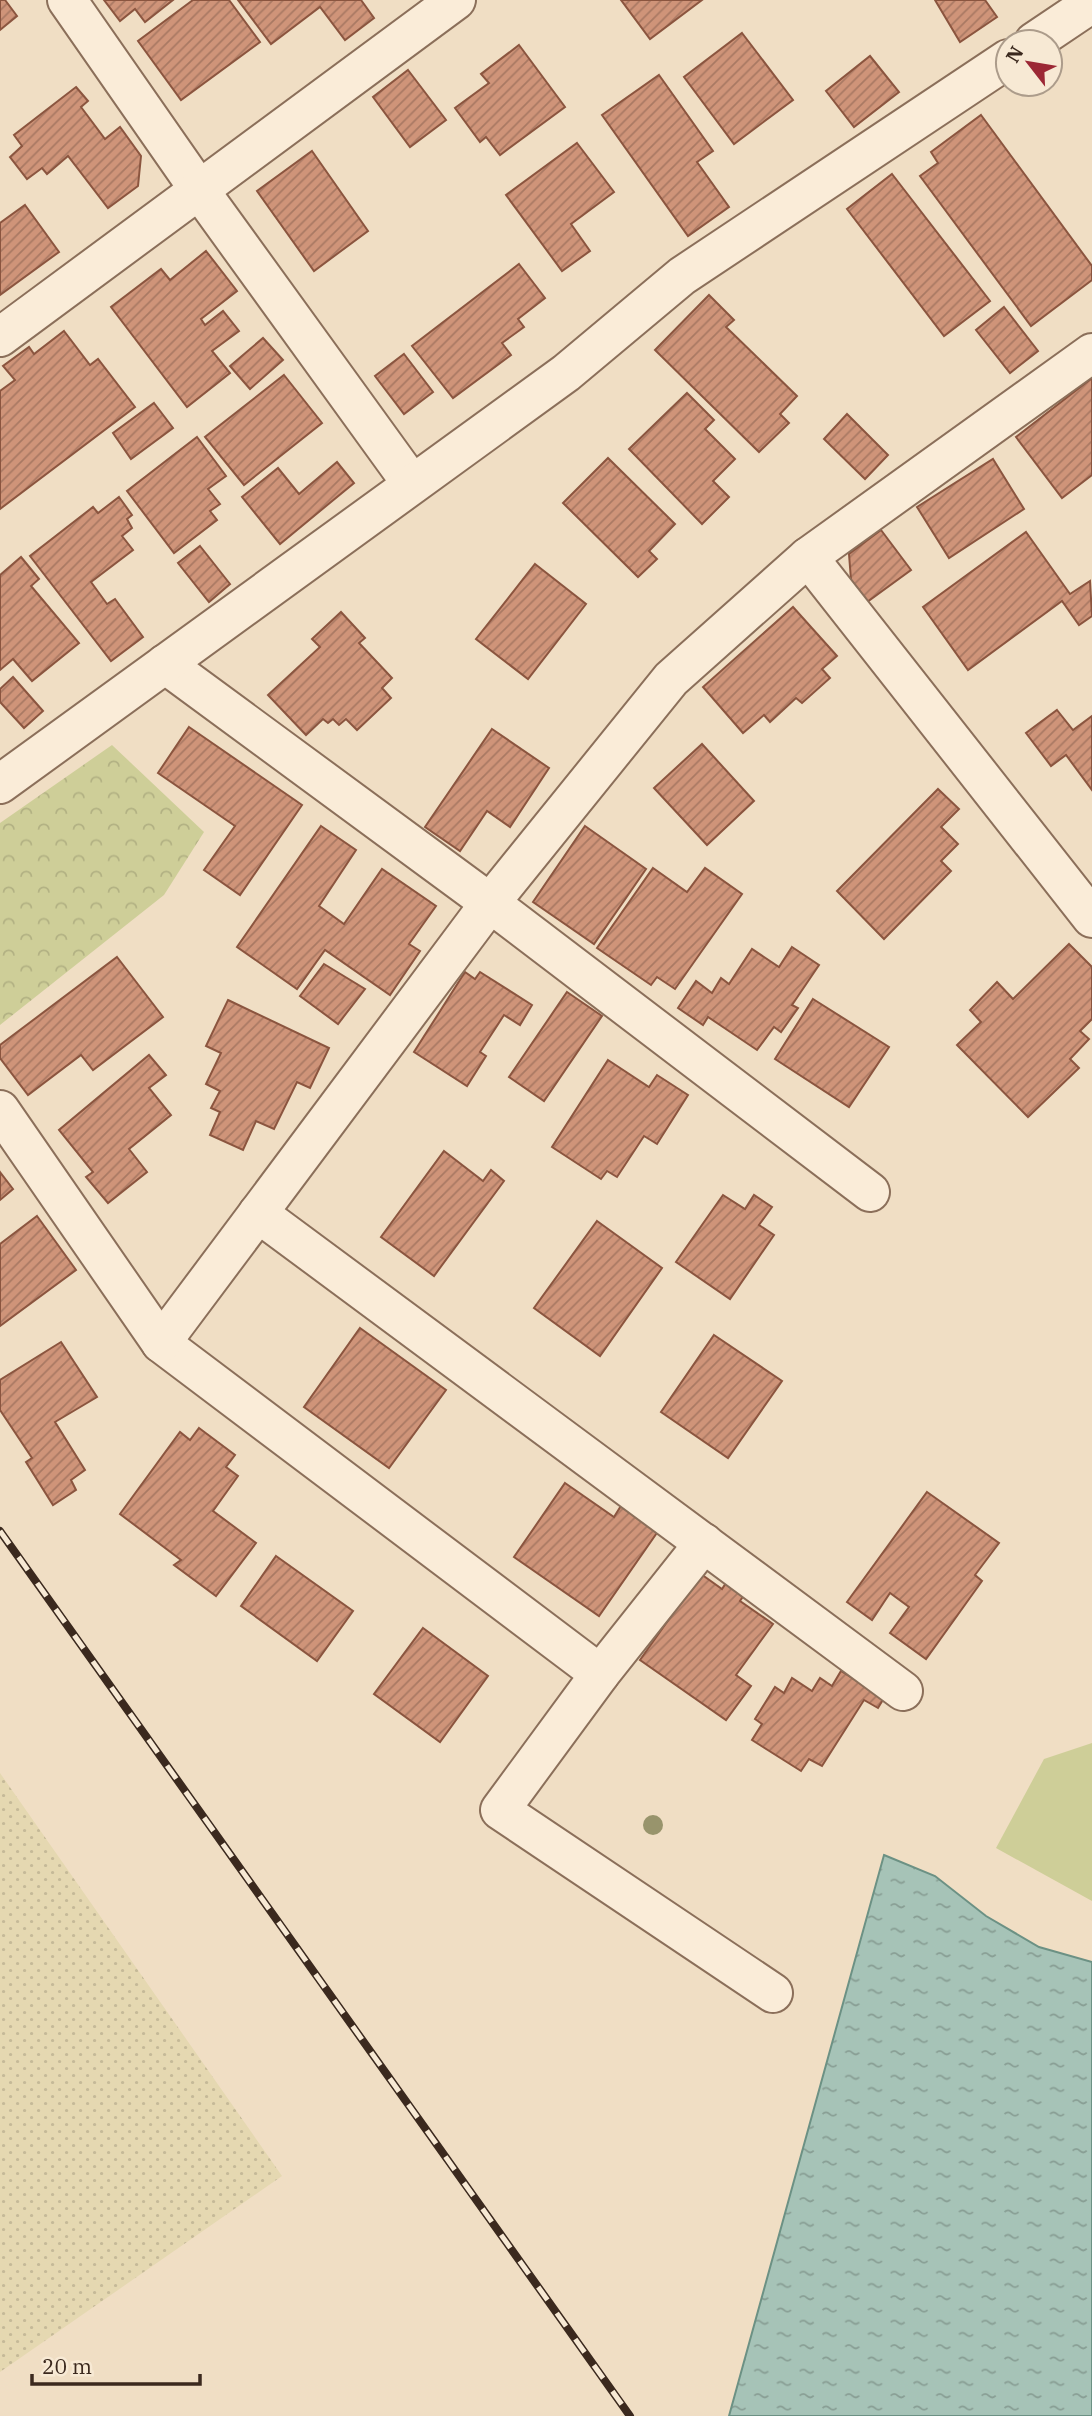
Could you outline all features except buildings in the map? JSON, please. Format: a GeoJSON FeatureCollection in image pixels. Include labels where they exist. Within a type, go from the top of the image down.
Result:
{"type":"FeatureCollection","features":[{"type":"Feature","properties":{"kind":"street"},"geometry":{"type":"LineString","coordinates":[[67,0],[200,191],[412,484]]}},
{"type":"Feature","properties":{"kind":"street"},"geometry":{"type":"LineString","coordinates":[[0,337],[456,0]]}},
{"type":"Feature","properties":{"kind":"street"},"geometry":{"type":"LineString","coordinates":[[1055,28],[1092,4]]}},
{"type":"Feature","properties":{"kind":"street"},"geometry":{"type":"LineString","coordinates":[[0,784],[566,373],[682,276],[994,68]]}},
{"type":"Feature","properties":{"kind":"street"},"geometry":{"type":"LineString","coordinates":[[161,1343],[490,903],[671,679],[808,558],[1092,353]]}},
{"type":"Feature","properties":{"kind":"street"},"geometry":{"type":"LineString","coordinates":[[808,558],[1092,918]]}},
{"type":"Feature","properties":{"kind":"street"},"geometry":{"type":"LineString","coordinates":[[165,664],[490,903],[870,1192]]}},
{"type":"Feature","properties":{"kind":"street"},"geometry":{"type":"LineString","coordinates":[[0,1110],[161,1343],[600,1674]]}},
{"type":"Feature","properties":{"kind":"street"},"geometry":{"type":"LineString","coordinates":[[258,1213],[903,1691]]}},
{"type":"Feature","properties":{"kind":"street"},"geometry":{"type":"LineString","coordinates":[[704,1543],[600,1674],[500,1810],[773,1993]]}},
{"type":"Feature","properties":{"kind":"shaded area"},"geometry":{"type":"Polygon","coordinates":[[[0,1773],[282,2176],[0,2372],[0,1773]]]}},
{"type":"Feature","properties":{"kind":"green space"},"geometry":{"type":"Polygon","coordinates":[[[112,745],[204,832],[164,895],[0,1025],[0,823],[112,745]]]}},
{"type":"Feature","properties":{"kind":"green space"},"geometry":{"type":"Polygon","coordinates":[[[1092,1743],[1092,1901],[996,1848],[1044,1759],[1092,1743]]]}},
{"type":"Feature","properties":{"kind":"water"},"geometry":{"type":"Polygon","coordinates":[[[884,1855],[935,1876],[986,1916],[1039,1947],[1092,1962],[1092,2416],[729,2416],[884,1855]]]}},
{"type":"Feature","properties":{"kind":"railway"},"geometry":{"type":"LineString","coordinates":[[0,1531],[630,2416]]}}]}
